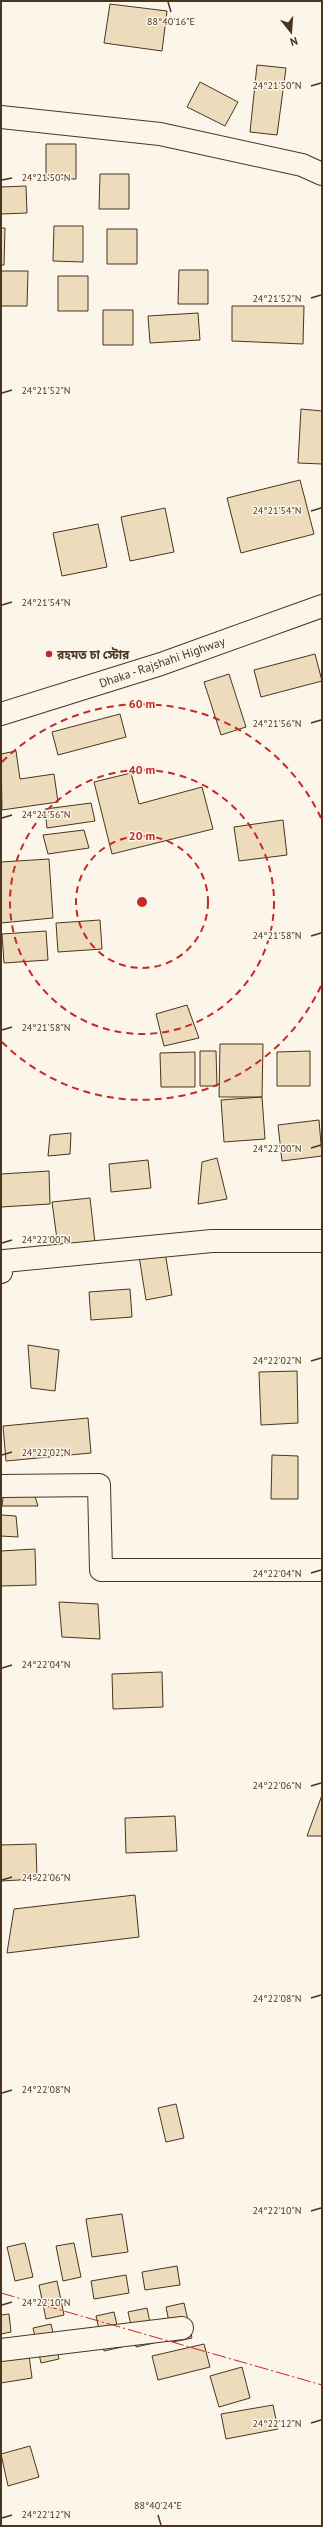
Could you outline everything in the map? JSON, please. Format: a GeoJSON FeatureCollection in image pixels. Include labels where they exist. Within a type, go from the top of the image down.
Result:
{"type":"FeatureCollection","features":[{"type":"Feature","properties":{"kind":"main road"},"geometry":{"type":"LineString","coordinates":[[1,117],[160,134],[302,165],[322,174]]}},
{"type":"Feature","properties":{"kind":"main road","name":"Dhaka - Rajshahi Highway"},"geometry":{"type":"LineString","coordinates":[[1,714],[161,664],[322,606]]}},
{"type":"Feature","properties":{"kind":"main road"},"geometry":{"type":"LineString","coordinates":[[1,1272],[4,1261],[212,1241],[322,1242]]}},
{"type":"Feature","properties":{"kind":"main road"},"geometry":{"type":"LineString","coordinates":[[1,1486],[98,1485],[101,1570],[322,1570]]}},
{"type":"Feature","properties":{"kind":"main road"},"geometry":{"type":"LineString","coordinates":[[1,2350],[182,2328]]}},
{"type":"Feature","properties":{"kind":"building"},"geometry":{"type":"Polygon","coordinates":[[[110,4],[167,11],[162,51],[104,43],[110,4]]]}},
{"type":"Feature","properties":{"kind":"building"},"geometry":{"type":"Polygon","coordinates":[[[257,65],[286,68],[277,135],[250,132],[257,65]]]}},
{"type":"Feature","properties":{"kind":"building"},"geometry":{"type":"Polygon","coordinates":[[[200,82],[238,102],[225,126],[187,107],[200,82]]]}},
{"type":"Feature","properties":{"kind":"building"},"geometry":{"type":"Polygon","coordinates":[[[46,144],[76,144],[76,179],[46,179],[46,144]]]}},
{"type":"Feature","properties":{"kind":"building"},"geometry":{"type":"Polygon","coordinates":[[[100,174],[129,174],[129,209],[99,209],[100,174]]]}},
{"type":"Feature","properties":{"kind":"building"},"geometry":{"type":"Polygon","coordinates":[[[26,186],[27,213],[1,214],[1,187],[26,186]]]}},
{"type":"Feature","properties":{"kind":"building"},"geometry":{"type":"Polygon","coordinates":[[[54,226],[83,226],[83,262],[53,261],[54,226]]]}},
{"type":"Feature","properties":{"kind":"building"},"geometry":{"type":"Polygon","coordinates":[[[1,228],[5,228],[4,265],[1,265],[1,228]]]}},
{"type":"Feature","properties":{"kind":"building"},"geometry":{"type":"Polygon","coordinates":[[[107,229],[137,229],[137,264],[107,264],[107,229]]]}},
{"type":"Feature","properties":{"kind":"building"},"geometry":{"type":"Polygon","coordinates":[[[179,270],[208,270],[208,304],[178,304],[179,270]]]}},
{"type":"Feature","properties":{"kind":"building"},"geometry":{"type":"Polygon","coordinates":[[[1,271],[28,271],[27,306],[1,306],[1,271]]]}},
{"type":"Feature","properties":{"kind":"building"},"geometry":{"type":"Polygon","coordinates":[[[58,276],[88,276],[88,311],[58,311],[58,276]]]}},
{"type":"Feature","properties":{"kind":"building"},"geometry":{"type":"Polygon","coordinates":[[[232,306],[304,306],[303,344],[232,341],[232,306]]]}},
{"type":"Feature","properties":{"kind":"building"},"geometry":{"type":"Polygon","coordinates":[[[103,310],[133,310],[133,345],[103,345],[103,310]]]}},
{"type":"Feature","properties":{"kind":"building"},"geometry":{"type":"Polygon","coordinates":[[[198,313],[200,340],[150,343],[148,316],[198,313]]]}},
{"type":"Feature","properties":{"kind":"building"},"geometry":{"type":"Polygon","coordinates":[[[301,409],[322,411],[322,464],[298,463],[301,409]]]}},
{"type":"Feature","properties":{"kind":"building"},"geometry":{"type":"Polygon","coordinates":[[[300,480],[314,534],[241,553],[227,498],[300,480]]]}},
{"type":"Feature","properties":{"kind":"building"},"geometry":{"type":"Polygon","coordinates":[[[165,508],[174,552],[130,561],[121,517],[165,508]]]}},
{"type":"Feature","properties":{"kind":"building"},"geometry":{"type":"Polygon","coordinates":[[[98,524],[107,567],[62,576],[53,533],[98,524]]]}},
{"type":"Feature","properties":{"kind":"building"},"geometry":{"type":"Polygon","coordinates":[[[315,654],[322,681],[261,697],[254,670],[315,654]]]}},
{"type":"Feature","properties":{"kind":"building"},"geometry":{"type":"Polygon","coordinates":[[[229,674],[246,727],[221,735],[204,682],[229,674]]]}},
{"type":"Feature","properties":{"kind":"building"},"geometry":{"type":"Polygon","coordinates":[[[120,714],[126,737],[58,755],[52,732],[120,714]]]}},
{"type":"Feature","properties":{"kind":"building"},"geometry":{"type":"Polygon","coordinates":[[[16,751],[20,779],[54,774],[58,802],[2,810],[1,754],[16,751]]]}},
{"type":"Feature","properties":{"kind":"building"},"geometry":{"type":"Polygon","coordinates":[[[131,773],[139,804],[202,787],[213,829],[112,854],[94,782],[131,773]]]}},
{"type":"Feature","properties":{"kind":"building"},"geometry":{"type":"Polygon","coordinates":[[[91,803],[95,821],[47,828],[45,809],[91,803]]]}},
{"type":"Feature","properties":{"kind":"building"},"geometry":{"type":"Polygon","coordinates":[[[283,820],[287,855],[239,861],[234,827],[283,820]]]}},
{"type":"Feature","properties":{"kind":"building"},"geometry":{"type":"Polygon","coordinates":[[[84,830],[89,848],[48,854],[43,835],[84,830]]]}},
{"type":"Feature","properties":{"kind":"building"},"geometry":{"type":"Polygon","coordinates":[[[49,859],[53,918],[1,923],[1,862],[49,859]]]}},
{"type":"Feature","properties":{"kind":"building"},"geometry":{"type":"Polygon","coordinates":[[[100,920],[102,949],[58,952],[56,923],[100,920]]]}},
{"type":"Feature","properties":{"kind":"building"},"geometry":{"type":"Polygon","coordinates":[[[46,931],[48,960],[4,963],[2,934],[46,931]]]}},
{"type":"Feature","properties":{"kind":"building"},"geometry":{"type":"Polygon","coordinates":[[[187,1005],[199,1038],[164,1046],[156,1014],[187,1005]]]}},
{"type":"Feature","properties":{"kind":"building"},"geometry":{"type":"Polygon","coordinates":[[[220,1044],[263,1044],[262,1097],[219,1097],[220,1044]]]}},
{"type":"Feature","properties":{"kind":"building"},"geometry":{"type":"Polygon","coordinates":[[[200,1051],[216,1051],[217,1086],[200,1086],[200,1051]]]}},
{"type":"Feature","properties":{"kind":"building"},"geometry":{"type":"Polygon","coordinates":[[[310,1051],[310,1086],[277,1086],[277,1052],[310,1051]]]}},
{"type":"Feature","properties":{"kind":"building"},"geometry":{"type":"Polygon","coordinates":[[[195,1052],[195,1087],[161,1087],[160,1053],[195,1052]]]}},
{"type":"Feature","properties":{"kind":"building"},"geometry":{"type":"Polygon","coordinates":[[[262,1097],[265,1139],[224,1142],[221,1100],[262,1097]]]}},
{"type":"Feature","properties":{"kind":"building"},"geometry":{"type":"Polygon","coordinates":[[[319,1120],[322,1156],[282,1161],[278,1125],[319,1120]]]}},
{"type":"Feature","properties":{"kind":"building"},"geometry":{"type":"Polygon","coordinates":[[[71,1133],[70,1154],[48,1156],[50,1135],[71,1133]]]}},
{"type":"Feature","properties":{"kind":"building"},"geometry":{"type":"Polygon","coordinates":[[[217,1158],[227,1199],[198,1204],[202,1162],[217,1158]]]}},
{"type":"Feature","properties":{"kind":"building"},"geometry":{"type":"Polygon","coordinates":[[[148,1160],[151,1188],[111,1192],[109,1164],[148,1160]]]}},
{"type":"Feature","properties":{"kind":"building"},"geometry":{"type":"Polygon","coordinates":[[[49,1171],[50,1204],[1,1207],[1,1174],[49,1171]]]}},
{"type":"Feature","properties":{"kind":"building"},"geometry":{"type":"Polygon","coordinates":[[[90,1198],[95,1243],[58,1247],[52,1202],[90,1198]]]}},
{"type":"Feature","properties":{"kind":"building"},"geometry":{"type":"Polygon","coordinates":[[[165,1252],[172,1295],[146,1300],[139,1256],[165,1252]]]}},
{"type":"Feature","properties":{"kind":"building"},"geometry":{"type":"Polygon","coordinates":[[[130,1289],[132,1317],[91,1320],[89,1292],[130,1289]]]}},
{"type":"Feature","properties":{"kind":"building"},"geometry":{"type":"Polygon","coordinates":[[[28,1345],[59,1350],[55,1391],[31,1388],[28,1345]]]}},
{"type":"Feature","properties":{"kind":"building"},"geometry":{"type":"Polygon","coordinates":[[[297,1371],[298,1423],[261,1425],[259,1372],[297,1371]]]}},
{"type":"Feature","properties":{"kind":"building"},"geometry":{"type":"Polygon","coordinates":[[[88,1418],[91,1453],[6,1461],[3,1426],[88,1418]]]}},
{"type":"Feature","properties":{"kind":"building"},"geometry":{"type":"Polygon","coordinates":[[[272,1455],[298,1456],[298,1499],[271,1499],[272,1455]]]}},
{"type":"Feature","properties":{"kind":"building"},"geometry":{"type":"Polygon","coordinates":[[[4,1491],[34,1493],[38,1506],[2,1506],[4,1491]]]}},
{"type":"Feature","properties":{"kind":"building"},"geometry":{"type":"Polygon","coordinates":[[[1,1515],[16,1516],[18,1537],[1,1536],[1,1515]]]}},
{"type":"Feature","properties":{"kind":"building"},"geometry":{"type":"Polygon","coordinates":[[[35,1549],[36,1585],[1,1586],[1,1551],[35,1549]]]}},
{"type":"Feature","properties":{"kind":"building"},"geometry":{"type":"Polygon","coordinates":[[[59,1602],[98,1604],[100,1639],[62,1637],[59,1602]]]}},
{"type":"Feature","properties":{"kind":"building"},"geometry":{"type":"Polygon","coordinates":[[[162,1672],[163,1707],[113,1709],[112,1674],[162,1672]]]}},
{"type":"Feature","properties":{"kind":"building"},"geometry":{"type":"Polygon","coordinates":[[[322,1795],[322,1836],[307,1836],[322,1795]]]}},
{"type":"Feature","properties":{"kind":"building"},"geometry":{"type":"Polygon","coordinates":[[[175,1816],[177,1851],[126,1853],[125,1818],[175,1816]]]}},
{"type":"Feature","properties":{"kind":"building"},"geometry":{"type":"Polygon","coordinates":[[[36,1844],[37,1879],[1,1881],[1,1845],[36,1844]]]}},
{"type":"Feature","properties":{"kind":"building"},"geometry":{"type":"Polygon","coordinates":[[[135,1895],[139,1937],[7,1953],[14,1909],[135,1895]]]}},
{"type":"Feature","properties":{"kind":"building"},"geometry":{"type":"Polygon","coordinates":[[[176,2104],[184,2138],[166,2142],[158,2108],[176,2104]]]}},
{"type":"Feature","properties":{"kind":"building"},"geometry":{"type":"Polygon","coordinates":[[[122,2214],[128,2252],[92,2257],[86,2219],[122,2214]]]}},
{"type":"Feature","properties":{"kind":"building"},"geometry":{"type":"Polygon","coordinates":[[[25,2243],[33,2277],[15,2281],[7,2247],[25,2243]]]}},
{"type":"Feature","properties":{"kind":"building"},"geometry":{"type":"Polygon","coordinates":[[[74,2243],[81,2277],[63,2281],[56,2246],[74,2243]]]}},
{"type":"Feature","properties":{"kind":"building"},"geometry":{"type":"Polygon","coordinates":[[[177,2266],[180,2285],[145,2290],[142,2272],[177,2266]]]}},
{"type":"Feature","properties":{"kind":"building"},"geometry":{"type":"Polygon","coordinates":[[[126,2275],[129,2293],[94,2299],[91,2281],[126,2275]]]}},
{"type":"Feature","properties":{"kind":"building"},"geometry":{"type":"Polygon","coordinates":[[[57,2281],[64,2315],[46,2319],[39,2285],[57,2281]]]}},
{"type":"Feature","properties":{"kind":"building"},"geometry":{"type":"Polygon","coordinates":[[[184,2303],[192,2338],[173,2342],[166,2307],[184,2303]]]}},
{"type":"Feature","properties":{"kind":"building"},"geometry":{"type":"Polygon","coordinates":[[[147,2308],[154,2343],[136,2347],[128,2312],[147,2308]]]}},
{"type":"Feature","properties":{"kind":"building"},"geometry":{"type":"Polygon","coordinates":[[[114,2312],[122,2347],[104,2351],[96,2316],[114,2312]]]}},
{"type":"Feature","properties":{"kind":"building"},"geometry":{"type":"Polygon","coordinates":[[[9,2314],[11,2332],[1,2334],[1,2315],[9,2314]]]}},
{"type":"Feature","properties":{"kind":"building"},"geometry":{"type":"Polygon","coordinates":[[[51,2324],[59,2359],[41,2363],[33,2328],[51,2324]]]}},
{"type":"Feature","properties":{"kind":"building"},"geometry":{"type":"Polygon","coordinates":[[[204,2344],[210,2367],[158,2380],[152,2356],[204,2344]]]}},
{"type":"Feature","properties":{"kind":"building"},"geometry":{"type":"Polygon","coordinates":[[[29,2355],[32,2378],[1,2383],[1,2359],[29,2355]]]}},
{"type":"Feature","properties":{"kind":"building"},"geometry":{"type":"Polygon","coordinates":[[[242,2367],[250,2398],[219,2407],[210,2376],[242,2367]]]}},
{"type":"Feature","properties":{"kind":"building"},"geometry":{"type":"Polygon","coordinates":[[[273,2405],[278,2429],[226,2439],[221,2414],[273,2405]]]}},
{"type":"Feature","properties":{"kind":"building"},"geometry":{"type":"Polygon","coordinates":[[[30,2446],[39,2477],[8,2486],[1,2454],[30,2446]]]}},
{"type":"Feature","properties":{"kind":"power"},"geometry":{"type":"LineString","coordinates":[[1,2293],[322,2385]]}},
{"type":"Feature","properties":{"kind":"place","name":"রহমত চা স্টোর"},"geometry":{"type":"Point","coordinates":[49,654]}}]}
